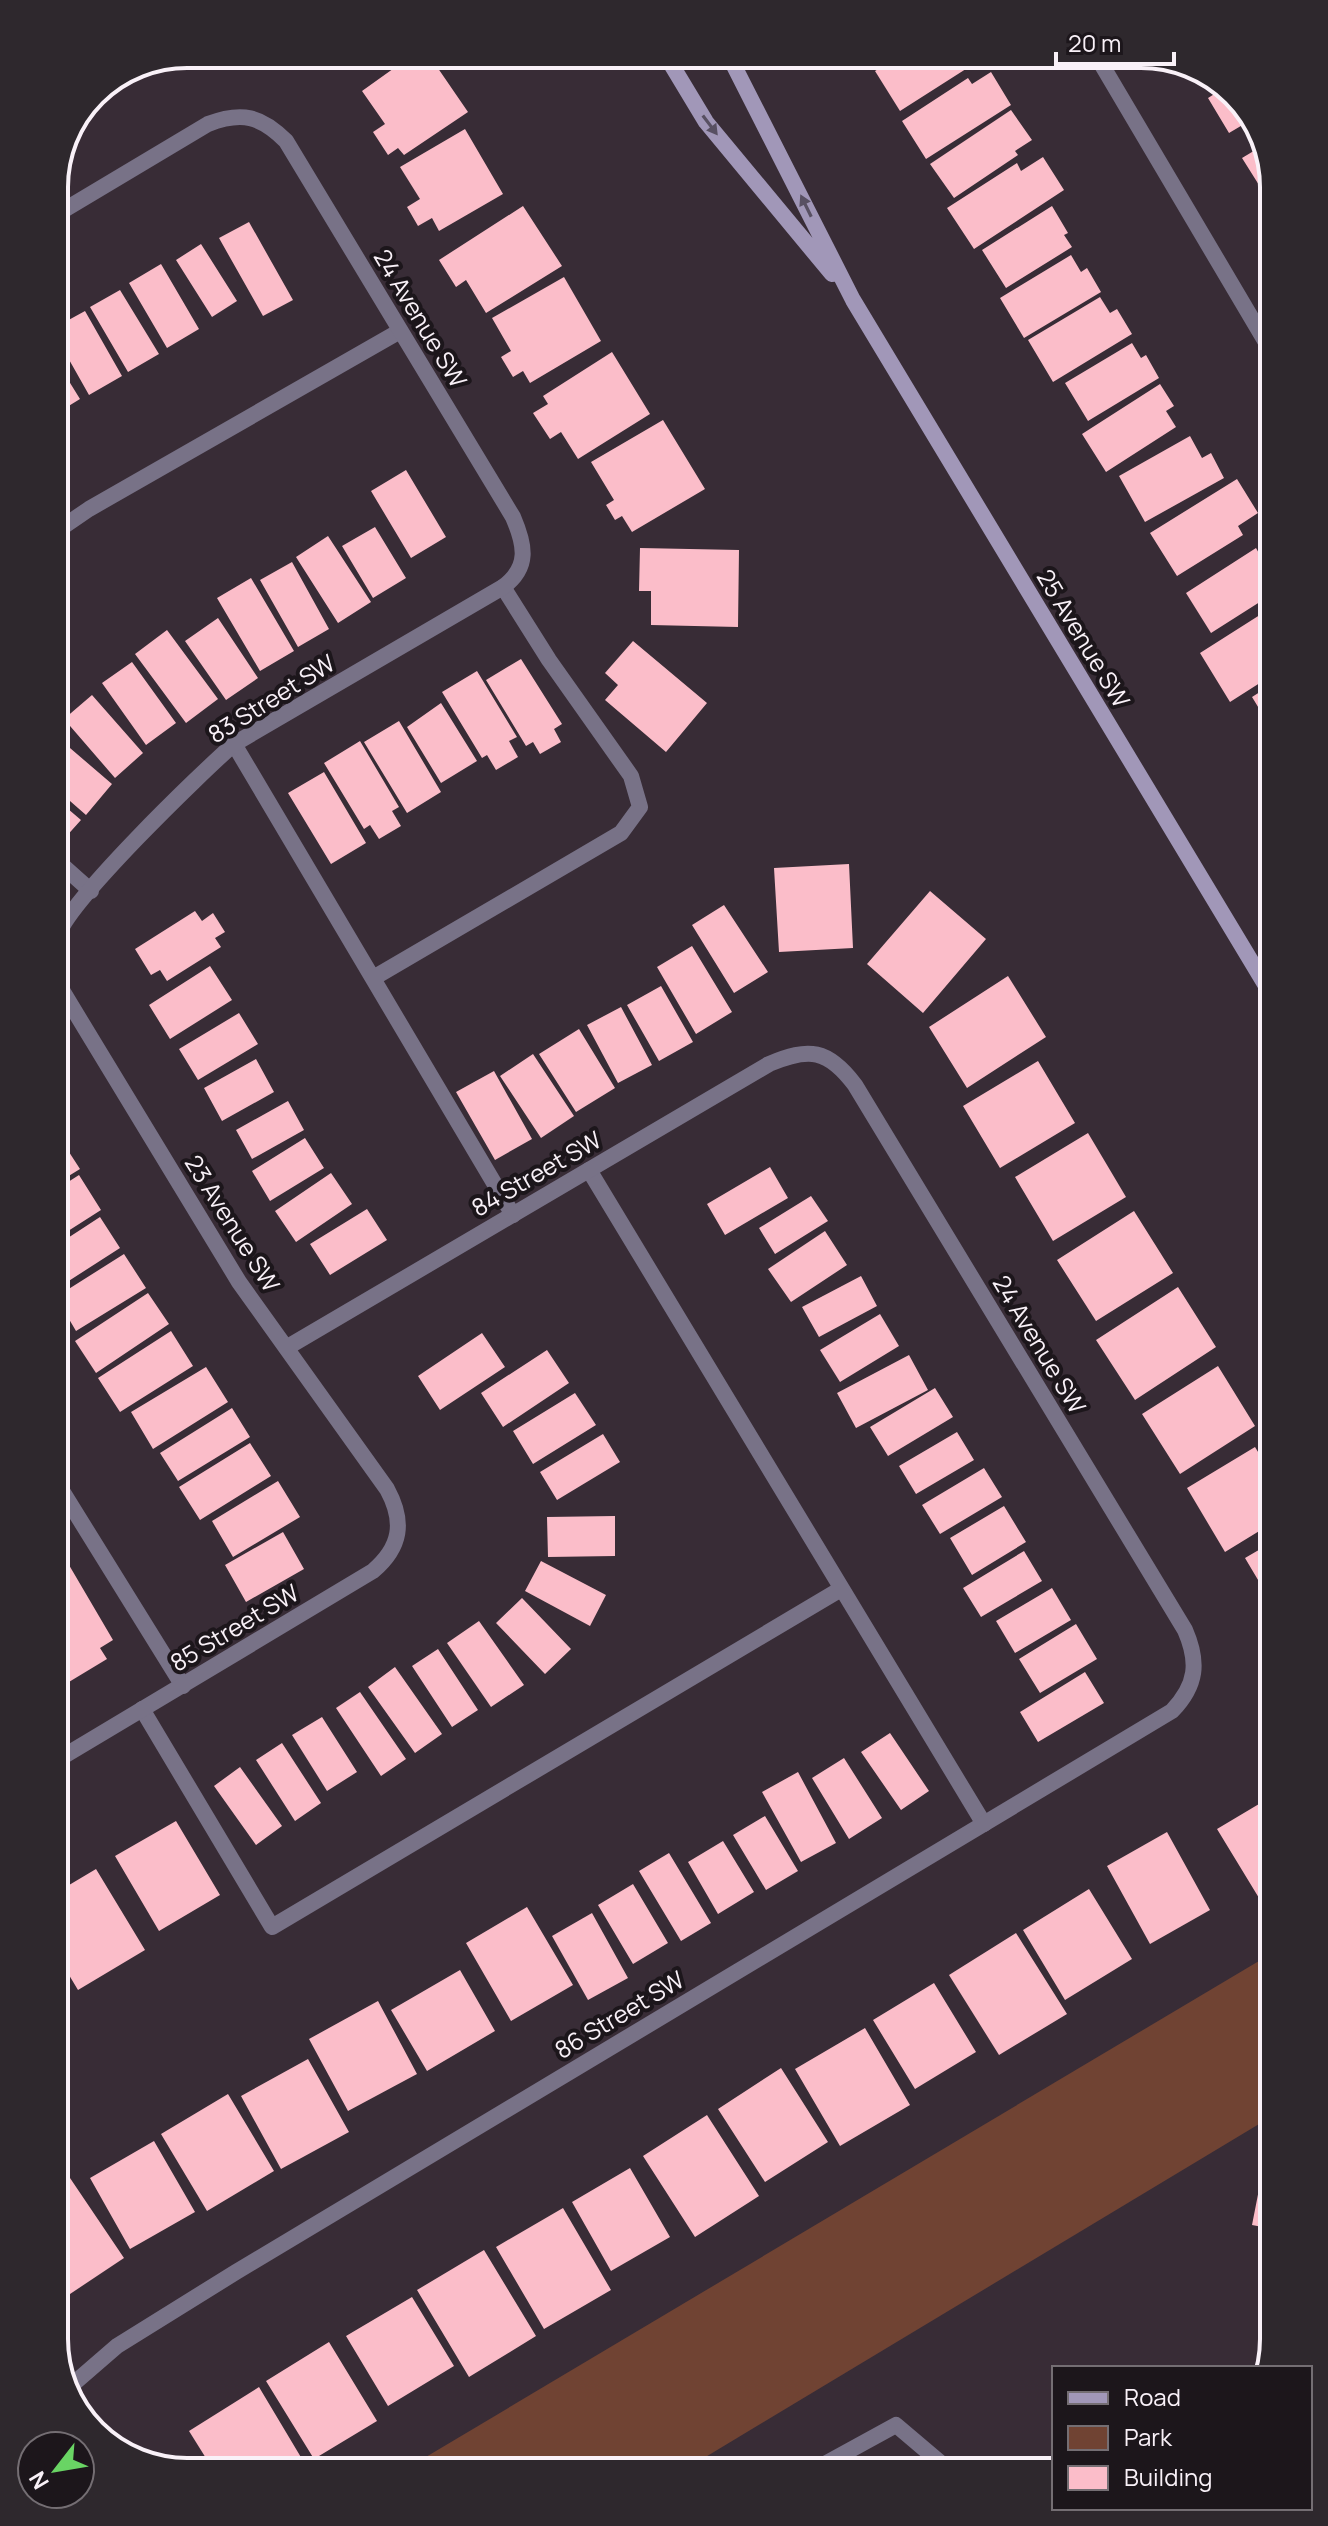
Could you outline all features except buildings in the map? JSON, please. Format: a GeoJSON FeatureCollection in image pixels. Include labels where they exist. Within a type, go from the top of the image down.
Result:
{"type":"FeatureCollection","features":[{"type":"Feature","properties":{"kind":"main road","name":"25 Avenue SW"},"geometry":{"type":"LineString","coordinates":[[673,68],[706,122],[853,300]]}},
{"type":"Feature","properties":{"kind":"main road","name":"25 Avenue SW"},"geometry":{"type":"LineString","coordinates":[[735,68],[853,300],[1260,976]]}},
{"type":"Feature","properties":{"kind":"street"},"geometry":{"type":"LineString","coordinates":[[1104,68],[1260,332]]}},
{"type":"Feature","properties":{"kind":"street","name":"24 Avenue SW"},"geometry":{"type":"LineString","coordinates":[[68,208],[208,124],[224,118],[249,116],[271,126],[286,141],[513,517],[524,551],[522,564]]}},
{"type":"Feature","properties":{"kind":"street"},"geometry":{"type":"LineString","coordinates":[[68,523],[400,331]]}},
{"type":"Feature","properties":{"kind":"street","name":"83 Street SW"},"geometry":{"type":"LineString","coordinates":[[68,918],[202,772],[234,744],[503,587],[515,578],[522,564]]}},
{"type":"Feature","properties":{"kind":"street"},"geometry":{"type":"LineString","coordinates":[[375,977],[621,833],[640,807],[638,790],[631,776],[549,660],[503,587]]}},
{"type":"Feature","properties":{"kind":"street"},"geometry":{"type":"LineString","coordinates":[[234,744],[375,977],[513,1215]]}},
{"type":"Feature","properties":{"kind":"street"},"geometry":{"type":"LineString","coordinates":[[68,870],[91,891]]}},
{"type":"Feature","properties":{"kind":"street","name":"23 Avenue SW"},"geometry":{"type":"LineString","coordinates":[[68,1000],[215,1245],[396,1505]]}},
{"type":"Feature","properties":{"kind":"street","name":"84 Street SW"},"geometry":{"type":"LineString","coordinates":[[286,1348],[769,1064],[798,1052],[814,1052]]}},
{"type":"Feature","properties":{"kind":"street","name":"24 Avenue SW"},"geometry":{"type":"LineString","coordinates":[[814,1052],[843,1069],[855,1085],[1177,1616],[1193,1648],[1196,1664],[1193,1678]]}},
{"type":"Feature","properties":{"kind":"street"},"geometry":{"type":"LineString","coordinates":[[589,1170],[984,1824]]}},
{"type":"Feature","properties":{"kind":"street"},"geometry":{"type":"LineString","coordinates":[[68,1501],[183,1686]]}},
{"type":"Feature","properties":{"kind":"street","name":"85 Street SW"},"geometry":{"type":"LineString","coordinates":[[68,1754],[373,1571],[390,1557],[398,1539],[396,1505]]}},
{"type":"Feature","properties":{"kind":"street"},"geometry":{"type":"LineString","coordinates":[[142,1709],[272,1927],[841,1589]]}},
{"type":"Feature","properties":{"kind":"street","name":"86 Street SW"},"geometry":{"type":"LineString","coordinates":[[76,2381],[117,2346],[236,2272],[1172,1711],[1185,1698],[1193,1678]]}},
{"type":"Feature","properties":{"kind":"street"},"geometry":{"type":"LineString","coordinates":[[836,2458],[896,2425],[935,2458]]}},
{"type":"Feature","properties":{"kind":"green space"},"geometry":{"type":"Polygon","coordinates":[[[1260,1960],[1260,2123],[704,2458],[424,2458],[1260,1960]]]}}]}
